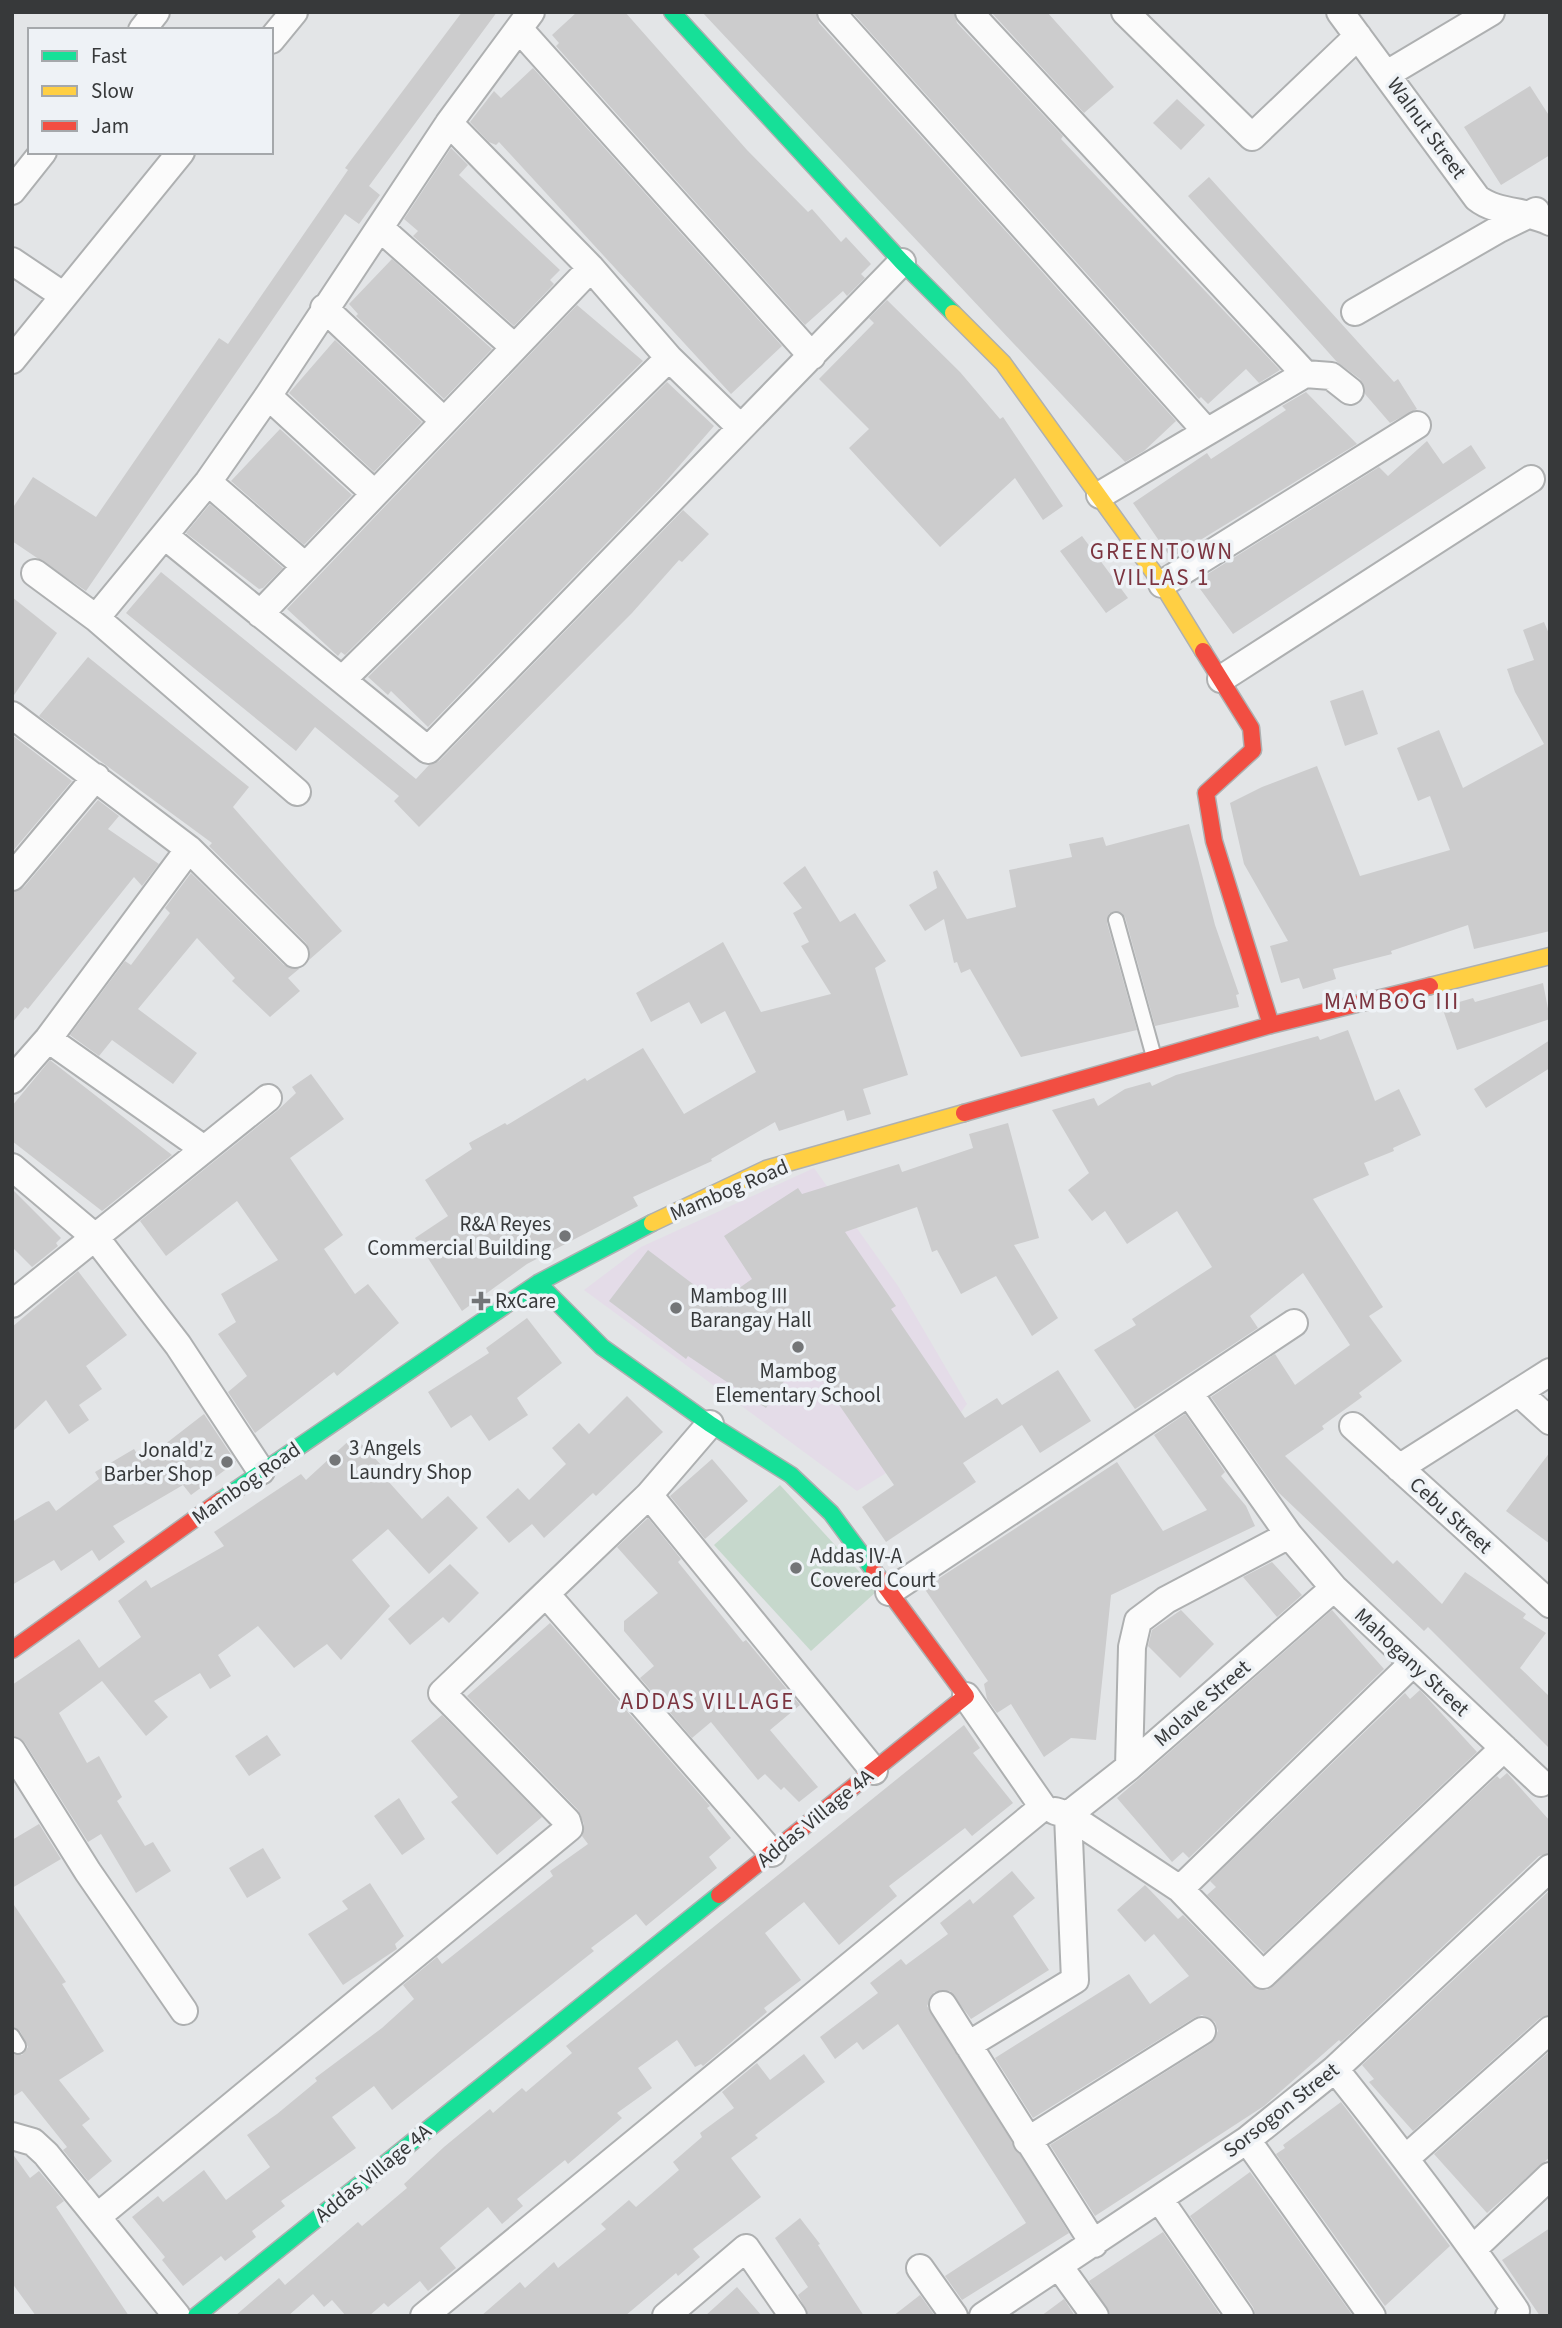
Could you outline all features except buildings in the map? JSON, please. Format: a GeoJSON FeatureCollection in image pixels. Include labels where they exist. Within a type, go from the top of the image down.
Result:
{"type":"FeatureCollection","features":[{"type":"Feature","properties":{"kind":"street"},"geometry":{"type":"LineString","coordinates":[[144,28],[156,12]]}},
{"type":"Feature","properties":{"kind":"street"},"geometry":{"type":"LineString","coordinates":[[273,38],[294,12]]}},
{"type":"Feature","properties":{"kind":"street"},"geometry":{"type":"LineString","coordinates":[[672,12],[902,262],[1003,363],[1100,495],[1161,584],[1251,728],[1253,750],[1206,793],[1214,841],[1271,1025]]}},
{"type":"Feature","properties":{"kind":"street"},"geometry":{"type":"LineString","coordinates":[[831,12],[1206,431]]}},
{"type":"Feature","properties":{"kind":"street"},"geometry":{"type":"LineString","coordinates":[[970,12],[1305,374]]}},
{"type":"Feature","properties":{"kind":"street"},"geometry":{"type":"LineString","coordinates":[[1125,12],[1252,137],[1358,36]]}},
{"type":"Feature","properties":{"kind":"street","name":"Walnut Street"},"geometry":{"type":"LineString","coordinates":[[1340,12],[1477,198],[1487,205],[1544,213]]}},
{"type":"Feature","properties":{"kind":"street"},"geometry":{"type":"LineString","coordinates":[[1387,74],[1491,12]]}},
{"type":"Feature","properties":{"kind":"street"},"geometry":{"type":"LineString","coordinates":[[96,618],[208,482],[449,122],[525,21],[812,356]]}},
{"type":"Feature","properties":{"kind":"street"},"geometry":{"type":"LineString","coordinates":[[449,122],[591,268],[669,358],[740,426]]}},
{"type":"Feature","properties":{"kind":"street"},"geometry":{"type":"LineString","coordinates":[[12,191],[41,154]]}},
{"type":"Feature","properties":{"kind":"street"},"geometry":{"type":"LineString","coordinates":[[12,360],[178,154]]}},
{"type":"Feature","properties":{"kind":"street"},"geometry":{"type":"LineString","coordinates":[[1355,312],[1499,229],[1544,213]]}},
{"type":"Feature","properties":{"kind":"street"},"geometry":{"type":"LineString","coordinates":[[380,228],[513,346]]}},
{"type":"Feature","properties":{"kind":"street"},"geometry":{"type":"LineString","coordinates":[[12,261],[64,296]]}},
{"type":"Feature","properties":{"kind":"street"},"geometry":{"type":"LineString","coordinates":[[165,536],[428,750],[902,262]]}},
{"type":"Feature","properties":{"kind":"street"},"geometry":{"type":"LineString","coordinates":[[260,614],[513,346],[591,268]]}},
{"type":"Feature","properties":{"kind":"street"},"geometry":{"type":"LineString","coordinates":[[324,308],[443,420]]}},
{"type":"Feature","properties":{"kind":"street"},"geometry":{"type":"LineString","coordinates":[[342,680],[669,358]]}},
{"type":"Feature","properties":{"kind":"street"},"geometry":{"type":"LineString","coordinates":[[1100,495],[1305,374],[1331,376],[1350,391]]}},
{"type":"Feature","properties":{"kind":"street"},"geometry":{"type":"LineString","coordinates":[[268,396],[374,493]]}},
{"type":"Feature","properties":{"kind":"street"},"geometry":{"type":"LineString","coordinates":[[1161,584],[1417,425]]}},
{"type":"Feature","properties":{"kind":"street"},"geometry":{"type":"LineString","coordinates":[[1221,679],[1531,479]]}},
{"type":"Feature","properties":{"kind":"street"},"geometry":{"type":"LineString","coordinates":[[208,482],[305,566]]}},
{"type":"Feature","properties":{"kind":"street"},"geometry":{"type":"LineString","coordinates":[[35,573],[96,618],[297,792]]}},
{"type":"Feature","properties":{"kind":"street"},"geometry":{"type":"LineString","coordinates":[[12,715],[189,849],[295,954]]}},
{"type":"Feature","properties":{"kind":"street"},"geometry":{"type":"LineString","coordinates":[[12,877],[96,777]]}},
{"type":"Feature","properties":{"kind":"street"},"geometry":{"type":"LineString","coordinates":[[12,1080],[48,1039],[189,849]]}},
{"type":"Feature","properties":{"kind":"street","name":"Mambog Road"},"geometry":{"type":"LineString","coordinates":[[12,1650],[261,1471],[472,1331],[538,1283],[602,1247],[766,1169],[1271,1025],[1550,956]]}},
{"type":"Feature","properties":{"kind":"street"},"geometry":{"type":"LineString","coordinates":[[48,1039],[204,1149]]}},
{"type":"Feature","properties":{"kind":"street"},"geometry":{"type":"LineString","coordinates":[[12,1304],[268,1098]]}},
{"type":"Feature","properties":{"kind":"street"},"geometry":{"type":"LineString","coordinates":[[12,1167],[95,1237],[178,1345],[261,1471]]}},
{"type":"Feature","properties":{"kind":"street"},"geometry":{"type":"LineString","coordinates":[[538,1283],[603,1348],[710,1424],[791,1475],[831,1513],[966,1696],[1043,1807],[1068,1815],[1181,1889],[1263,1975],[1504,1748]]}},
{"type":"Feature","properties":{"kind":"street"},"geometry":{"type":"LineString","coordinates":[[889,1592],[1294,1323]]}},
{"type":"Feature","properties":{"kind":"street"},"geometry":{"type":"LineString","coordinates":[[1399,1468],[1550,1372]]}},
{"type":"Feature","properties":{"kind":"street"},"geometry":{"type":"LineString","coordinates":[[1518,1392],[1550,1421]]}},
{"type":"Feature","properties":{"kind":"street","name":"Mahogany Street"},"geometry":{"type":"LineString","coordinates":[[1189,1393],[1289,1535],[1334,1588],[1541,1783]]}},
{"type":"Feature","properties":{"kind":"street"},"geometry":{"type":"LineString","coordinates":[[97,2217],[569,1828],[567,1821],[442,1693],[649,1495],[710,1424]]}},
{"type":"Feature","properties":{"kind":"street","name":"Cebu Street"},"geometry":{"type":"LineString","coordinates":[[1353,1426],[1550,1604]]}},
{"type":"Feature","properties":{"kind":"street"},"geometry":{"type":"LineString","coordinates":[[649,1495],[874,1771]]}},
{"type":"Feature","properties":{"kind":"street"},"geometry":{"type":"LineString","coordinates":[[1129,1767],[1132,1647],[1138,1620],[1166,1600],[1289,1535]]}},
{"type":"Feature","properties":{"kind":"street","name":"Molave Street"},"geometry":{"type":"LineString","coordinates":[[1068,1815],[1129,1767],[1334,1588]]}},
{"type":"Feature","properties":{"kind":"street"},"geometry":{"type":"LineString","coordinates":[[546,1594],[772,1853]]}},
{"type":"Feature","properties":{"kind":"street"},"geometry":{"type":"LineString","coordinates":[[1181,1889],[1413,1663]]}},
{"type":"Feature","properties":{"kind":"street","name":"Addas Village 4A"},"geometry":{"type":"LineString","coordinates":[[196,2316],[966,1696]]}},
{"type":"Feature","properties":{"kind":"street"},"geometry":{"type":"LineString","coordinates":[[12,1751],[88,1872],[184,2011]]}},
{"type":"Feature","properties":{"kind":"street"},"geometry":{"type":"LineString","coordinates":[[424,2316],[1043,1807]]}},
{"type":"Feature","properties":{"kind":"street"},"geometry":{"type":"LineString","coordinates":[[968,2045],[1075,1980],[1068,1815]]}},
{"type":"Feature","properties":{"kind":"street","name":"Sorsogon Street"},"geometry":{"type":"LineString","coordinates":[[983,2316],[1247,2140],[1335,2069],[1550,1868]]}},
{"type":"Feature","properties":{"kind":"street"},"geometry":{"type":"LineString","coordinates":[[943,2005],[1094,2244]]}},
{"type":"Feature","properties":{"kind":"street"},"geometry":{"type":"LineString","coordinates":[[1406,2158],[1550,2030]]}},
{"type":"Feature","properties":{"kind":"street"},"geometry":{"type":"LineString","coordinates":[[1027,2141],[1202,2031]]}},
{"type":"Feature","properties":{"kind":"street"},"geometry":{"type":"LineString","coordinates":[[1335,2069],[1406,2158],[1473,2249],[1516,2311],[1509,2316]]}},
{"type":"Feature","properties":{"kind":"street"},"geometry":{"type":"LineString","coordinates":[[12,2136],[33,2142],[46,2154],[177,2316]]}},
{"type":"Feature","properties":{"kind":"street"},"geometry":{"type":"LineString","coordinates":[[1247,2140],[1372,2316]]}},
{"type":"Feature","properties":{"kind":"street"},"geometry":{"type":"LineString","coordinates":[[1473,2249],[1549,2179]]}},
{"type":"Feature","properties":{"kind":"street"},"geometry":{"type":"LineString","coordinates":[[1160,2200],[1240,2316]]}},
{"type":"Feature","properties":{"kind":"street"},"geometry":{"type":"LineString","coordinates":[[666,2316],[746,2248],[793,2316]]}},
{"type":"Feature","properties":{"kind":"street"},"geometry":{"type":"LineString","coordinates":[[1059,2266],[1095,2316]]}},
{"type":"Feature","properties":{"kind":"street"},"geometry":{"type":"LineString","coordinates":[[920,2268],[954,2316]]}},
{"type":"Feature","properties":{"kind":"lane"},"geometry":{"type":"LineString","coordinates":[[1116,920],[1155,1058]]}},
{"type":"Feature","properties":{"kind":"shaded area","name":"Mambog Elementary School"},"geometry":{"type":"Polygon","coordinates":[[[814,1168],[898,1286],[967,1404],[941,1439],[857,1491],[584,1290],[641,1247],[814,1168]]]}},
{"type":"Feature","properties":{"kind":"green space","name":"Addas IV-A Covered Court"},"geometry":{"type":"Polygon","coordinates":[[[780,1485],[877,1591],[811,1651],[714,1545],[780,1485]]]}},
{"type":"Feature","properties":{"kind":"traffic: fast"},"geometry":{"type":"LineString","coordinates":[[672,12],[902,262],[953,313]]}},
{"type":"Feature","properties":{"kind":"traffic: fast"},"geometry":{"type":"LineString","coordinates":[[221,1500],[538,1283],[652,1223]]}},
{"type":"Feature","properties":{"kind":"traffic: fast"},"geometry":{"type":"LineString","coordinates":[[538,1283],[602,1347],[710,1424],[791,1475],[831,1513],[874,1571]]}},
{"type":"Feature","properties":{"kind":"traffic: fast"},"geometry":{"type":"LineString","coordinates":[[196,2316],[719,1895]]}},
{"type":"Feature","properties":{"kind":"traffic: slow"},"geometry":{"type":"LineString","coordinates":[[953,313],[1003,363],[1162,584],[1203,651]]}},
{"type":"Feature","properties":{"kind":"traffic: slow"},"geometry":{"type":"LineString","coordinates":[[1430,986],[1550,956]]}},
{"type":"Feature","properties":{"kind":"traffic: slow"},"geometry":{"type":"LineString","coordinates":[[652,1223],[766,1169],[964,1113]]}},
{"type":"Feature","properties":{"kind":"traffic: jam"},"geometry":{"type":"LineString","coordinates":[[1203,651],[1251,728],[1253,750],[1206,793],[1214,841],[1271,1025]]}},
{"type":"Feature","properties":{"kind":"traffic: jam"},"geometry":{"type":"LineString","coordinates":[[964,1113],[1271,1025],[1430,986]]}},
{"type":"Feature","properties":{"kind":"traffic: jam"},"geometry":{"type":"LineString","coordinates":[[12,1650],[221,1500]]}},
{"type":"Feature","properties":{"kind":"traffic: jam"},"geometry":{"type":"LineString","coordinates":[[719,1895],[966,1696],[874,1571]]}},
{"type":"Feature","properties":{"kind":"place","name":"R&A Reyes Commercial Building"},"geometry":{"type":"Point","coordinates":[565,1236]}},
{"type":"Feature","properties":{"kind":"place","name":"RxCare"},"geometry":{"type":"Point","coordinates":[481,1301]}},
{"type":"Feature","properties":{"kind":"place","name":"Mambog III Barangay Hall"},"geometry":{"type":"Point","coordinates":[676,1308]}},
{"type":"Feature","properties":{"kind":"place","name":"Mambog Elementary School"},"geometry":{"type":"Point","coordinates":[798,1347]}},
{"type":"Feature","properties":{"kind":"place","name":"3 Angels Laundry Shop"},"geometry":{"type":"Point","coordinates":[335,1460]}},
{"type":"Feature","properties":{"kind":"place","name":"Jonald'z Barber Shop"},"geometry":{"type":"Point","coordinates":[227,1462]}},
{"type":"Feature","properties":{"kind":"place","name":"Addas IV-A Covered Court"},"geometry":{"type":"Point","coordinates":[796,1568]}},
{"type":"Feature","properties":{"kind":"district","name":"GREENTOWN VILLAS 1"},"geometry":{"type":"Point","coordinates":[1162,564]}},
{"type":"Feature","properties":{"kind":"district","name":"MAMBOG III"},"geometry":{"type":"Point","coordinates":[1392,1001]}},
{"type":"Feature","properties":{"kind":"district","name":"ADDAS VILLAGE"},"geometry":{"type":"Point","coordinates":[708,1701]}}]}
